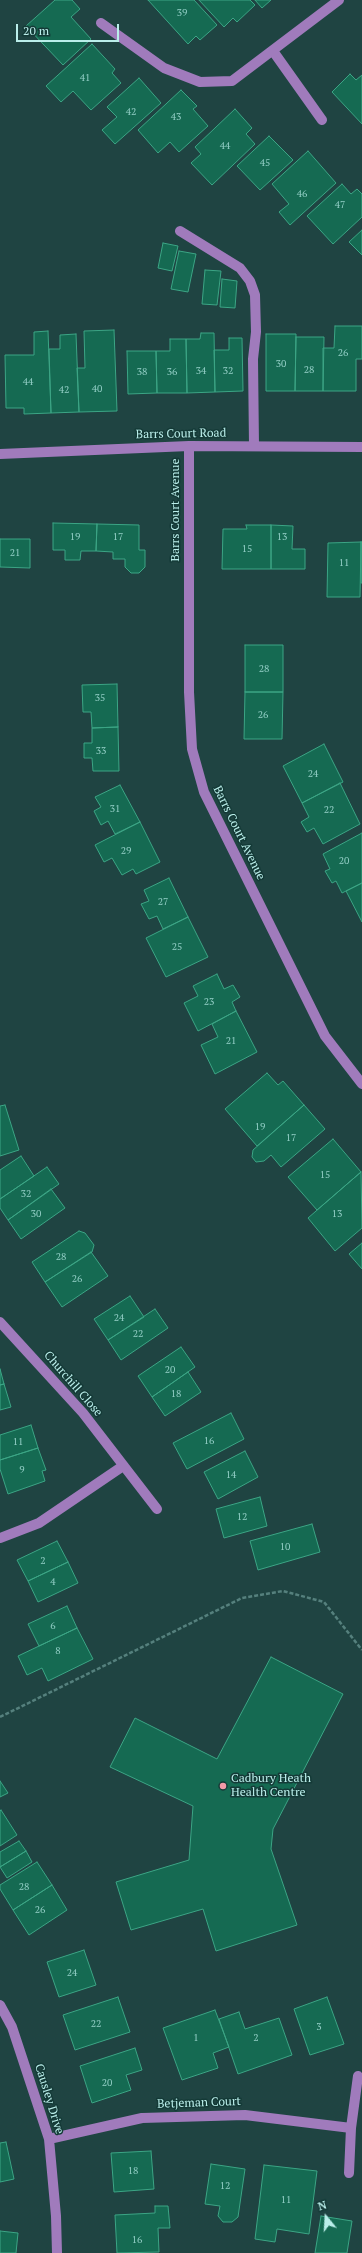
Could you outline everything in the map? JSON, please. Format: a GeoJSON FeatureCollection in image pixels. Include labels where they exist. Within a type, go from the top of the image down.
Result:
{"type":"FeatureCollection","features":[{"type":"Feature","properties":{"kind":"street"},"geometry":{"type":"LineString","coordinates":[[101,23],[164,68],[200,82],[232,81],[339,0]]}},
{"type":"Feature","properties":{"kind":"street"},"geometry":{"type":"LineString","coordinates":[[273,51],[322,120]]}},
{"type":"Feature","properties":{"kind":"street"},"geometry":{"type":"LineString","coordinates":[[180,231],[240,268],[250,281],[255,295],[256,332],[253,359],[254,446]]}},
{"type":"Feature","properties":{"kind":"street","name":"Barrs Court Road"},"geometry":{"type":"LineString","coordinates":[[0,454],[189,446],[362,447]]}},
{"type":"Feature","properties":{"kind":"street","name":"Barrs Court Avenue"},"geometry":{"type":"LineString","coordinates":[[189,446],[189,692],[192,749],[204,792],[325,1036],[362,1084]]}},
{"type":"Feature","properties":{"kind":"street","name":"Churchill Close"},"geometry":{"type":"LineString","coordinates":[[0,1322],[83,1413],[157,1509]]}},
{"type":"Feature","properties":{"kind":"street"},"geometry":{"type":"LineString","coordinates":[[0,1538],[39,1523],[123,1466]]}},
{"type":"Feature","properties":{"kind":"street","name":"Causley Drive"},"geometry":{"type":"LineString","coordinates":[[0,2005],[12,2027],[49,2138],[56,2216],[57,2253]]}},
{"type":"Feature","properties":{"kind":"street"},"geometry":{"type":"LineString","coordinates":[[349,2173],[350,2128],[358,2076]]}},
{"type":"Feature","properties":{"kind":"street","name":"Betjeman Court"},"geometry":{"type":"LineString","coordinates":[[49,2138],[142,2118],[245,2115],[350,2128]]}},
{"type":"Feature","properties":{"kind":"path"},"geometry":{"type":"LineString","coordinates":[[0,1717],[242,1598],[282,1591],[324,1602],[362,1650]]}},
{"type":"Feature","properties":{"kind":"building"},"geometry":{"type":"Polygon","coordinates":[[[55,0],[72,0],[80,9],[71,17],[91,39],[63,65],[26,26],[55,0]]]}},
{"type":"Feature","properties":{"kind":"building"},"geometry":{"type":"Polygon","coordinates":[[[148,0],[194,0],[217,25],[200,40],[196,36],[188,44],[148,0]]]}},
{"type":"Feature","properties":{"kind":"building"},"geometry":{"type":"Polygon","coordinates":[[[199,0],[250,0],[255,5],[237,22],[233,18],[224,27],[199,0]]]}},
{"type":"Feature","properties":{"kind":"building"},"geometry":{"type":"Polygon","coordinates":[[[255,0],[271,0],[262,8],[255,0]]]}},
{"type":"Feature","properties":{"kind":"building"},"geometry":{"type":"Polygon","coordinates":[[[92,44],[115,69],[112,73],[121,83],[91,110],[73,91],[61,102],[46,86],[92,44]]]}},
{"type":"Feature","properties":{"kind":"building"},"geometry":{"type":"Polygon","coordinates":[[[350,74],[356,80],[362,75],[362,124],[332,92],[350,74]]]}},
{"type":"Feature","properties":{"kind":"building"},"geometry":{"type":"Polygon","coordinates":[[[139,78],[161,103],[115,144],[102,130],[117,117],[107,107],[139,78]]]}},
{"type":"Feature","properties":{"kind":"building"},"geometry":{"type":"Polygon","coordinates":[[[181,90],[197,106],[193,109],[208,126],[179,152],[170,142],[158,153],[138,130],[181,90]]]}},
{"type":"Feature","properties":{"kind":"building"},"geometry":{"type":"Polygon","coordinates":[[[235,109],[252,128],[246,134],[255,144],[212,185],[191,163],[201,154],[195,147],[235,109]]]}},
{"type":"Feature","properties":{"kind":"building"},"geometry":{"type":"Polygon","coordinates":[[[269,136],[293,160],[260,190],[237,166],[269,136]]]}},
{"type":"Feature","properties":{"kind":"building"},"geometry":{"type":"Polygon","coordinates":[[[308,151],[336,183],[290,225],[279,212],[289,204],[272,184],[308,151]]]}},
{"type":"Feature","properties":{"kind":"building"},"geometry":{"type":"Polygon","coordinates":[[[342,184],[351,194],[357,189],[362,194],[362,217],[333,244],[307,216],[342,184]]]}},
{"type":"Feature","properties":{"kind":"building"},"geometry":{"type":"Polygon","coordinates":[[[362,230],[362,255],[349,242],[362,230]]]}},
{"type":"Feature","properties":{"kind":"building"},"geometry":{"type":"Polygon","coordinates":[[[163,243],[178,246],[172,271],[158,268],[163,243]]]}},
{"type":"Feature","properties":{"kind":"building"},"geometry":{"type":"Polygon","coordinates":[[[179,251],[196,254],[188,292],[171,289],[179,251]]]}},
{"type":"Feature","properties":{"kind":"building"},"geometry":{"type":"Polygon","coordinates":[[[205,270],[221,271],[217,305],[202,304],[205,270]]]}},
{"type":"Feature","properties":{"kind":"building"},"geometry":{"type":"Polygon","coordinates":[[[222,279],[237,281],[235,308],[220,307],[222,279]]]}},
{"type":"Feature","properties":{"kind":"building"},"geometry":{"type":"Polygon","coordinates":[[[335,326],[362,326],[362,359],[356,359],[356,391],[323,391],[323,348],[334,348],[335,326]]]}},
{"type":"Feature","properties":{"kind":"building"},"geometry":{"type":"Polygon","coordinates":[[[114,330],[117,411],[79,412],[77,368],[85,368],[84,331],[114,330]]]}},
{"type":"Feature","properties":{"kind":"building"},"geometry":{"type":"Polygon","coordinates":[[[48,331],[51,413],[24,414],[24,408],[6,408],[5,355],[34,355],[34,332],[48,331]]]}},
{"type":"Feature","properties":{"kind":"building"},"geometry":{"type":"Polygon","coordinates":[[[201,333],[214,333],[215,392],[187,393],[186,339],[200,339],[201,333]]]}},
{"type":"Feature","properties":{"kind":"building"},"geometry":{"type":"Polygon","coordinates":[[[76,334],[79,412],[51,413],[49,349],[60,349],[60,335],[76,334]]]}},
{"type":"Feature","properties":{"kind":"building"},"geometry":{"type":"Polygon","coordinates":[[[266,334],[296,334],[295,391],[266,391],[266,334]]]}},
{"type":"Feature","properties":{"kind":"building"},"geometry":{"type":"Polygon","coordinates":[[[296,337],[324,337],[323,391],[295,391],[296,337]]]}},
{"type":"Feature","properties":{"kind":"building"},"geometry":{"type":"Polygon","coordinates":[[[229,338],[242,338],[243,391],[215,392],[214,350],[229,350],[229,338]]]}},
{"type":"Feature","properties":{"kind":"building"},"geometry":{"type":"Polygon","coordinates":[[[170,339],[186,339],[187,393],[157,393],[156,351],[170,351],[170,339]]]}},
{"type":"Feature","properties":{"kind":"building"},"geometry":{"type":"Polygon","coordinates":[[[127,351],[156,351],[157,393],[128,394],[127,351]]]}},
{"type":"Feature","properties":{"kind":"building"},"geometry":{"type":"Polygon","coordinates":[[[53,523],[97,524],[96,551],[81,551],[80,560],[65,560],[65,550],[53,550],[53,523]]]}},
{"type":"Feature","properties":{"kind":"building"},"geometry":{"type":"Polygon","coordinates":[[[97,524],[139,525],[139,550],[145,550],[145,567],[139,573],[131,573],[125,567],[125,559],[113,559],[113,552],[96,551],[97,524]]]}},
{"type":"Feature","properties":{"kind":"building"},"geometry":{"type":"Polygon","coordinates":[[[246,525],[271,525],[271,569],[222,569],[223,529],[247,529],[246,525]]]}},
{"type":"Feature","properties":{"kind":"building"},"geometry":{"type":"Polygon","coordinates":[[[271,525],[293,526],[292,549],[305,549],[305,569],[271,569],[271,525]]]}},
{"type":"Feature","properties":{"kind":"building"},"geometry":{"type":"Polygon","coordinates":[[[0,539],[30,539],[30,568],[0,567],[0,539]]]}},
{"type":"Feature","properties":{"kind":"building"},"geometry":{"type":"Polygon","coordinates":[[[361,542],[360,597],[327,597],[328,543],[361,542]]]}},
{"type":"Feature","properties":{"kind":"building"},"geometry":{"type":"Polygon","coordinates":[[[362,542],[362,583],[361,583],[362,542]]]}},
{"type":"Feature","properties":{"kind":"building"},"geometry":{"type":"Polygon","coordinates":[[[245,645],[283,645],[283,692],[245,692],[245,645]]]}},
{"type":"Feature","properties":{"kind":"building"},"geometry":{"type":"Polygon","coordinates":[[[117,684],[118,727],[92,728],[91,712],[83,712],[82,685],[117,684]]]}},
{"type":"Feature","properties":{"kind":"building"},"geometry":{"type":"Polygon","coordinates":[[[245,692],[283,692],[282,739],[244,739],[245,692]]]}},
{"type":"Feature","properties":{"kind":"building"},"geometry":{"type":"Polygon","coordinates":[[[118,727],[119,771],[93,771],[92,758],[84,758],[84,743],[92,743],[92,728],[118,727]]]}},
{"type":"Feature","properties":{"kind":"building"},"geometry":{"type":"Polygon","coordinates":[[[324,744],[343,782],[302,803],[283,766],[324,744]]]}},
{"type":"Feature","properties":{"kind":"building"},"geometry":{"type":"Polygon","coordinates":[[[340,783],[360,824],[323,844],[314,828],[307,832],[301,822],[309,817],[302,803],[340,783]]]}},
{"type":"Feature","properties":{"kind":"building"},"geometry":{"type":"Polygon","coordinates":[[[120,785],[140,822],[115,834],[108,821],[101,825],[94,811],[101,807],[95,797],[120,785]]]}},
{"type":"Feature","properties":{"kind":"building"},"geometry":{"type":"Polygon","coordinates":[[[140,822],[160,862],[136,874],[133,869],[122,875],[112,858],[104,862],[95,845],[140,822]]]}},
{"type":"Feature","properties":{"kind":"building"},"geometry":{"type":"Polygon","coordinates":[[[362,833],[362,883],[342,893],[336,881],[332,883],[325,871],[330,869],[323,854],[362,833]]]}},
{"type":"Feature","properties":{"kind":"building"},"geometry":{"type":"Polygon","coordinates":[[[169,878],[188,917],[163,929],[157,916],[149,919],[141,904],[149,901],[144,890],[169,878]]]}},
{"type":"Feature","properties":{"kind":"building"},"geometry":{"type":"Polygon","coordinates":[[[362,883],[362,922],[346,891],[362,883]]]}},
{"type":"Feature","properties":{"kind":"building"},"geometry":{"type":"Polygon","coordinates":[[[188,917],[208,957],[166,977],[146,938],[188,917]]]}},
{"type":"Feature","properties":{"kind":"building"},"geometry":{"type":"Polygon","coordinates":[[[217,974],[224,989],[233,985],[240,997],[232,1002],[236,1011],[198,1031],[184,1003],[198,996],[193,986],[217,974]]]}},
{"type":"Feature","properties":{"kind":"building"},"geometry":{"type":"Polygon","coordinates":[[[236,1011],[257,1052],[215,1074],[201,1045],[218,1037],[212,1024],[236,1011]]]}},
{"type":"Feature","properties":{"kind":"building"},"geometry":{"type":"Polygon","coordinates":[[[267,1073],[278,1085],[283,1081],[304,1105],[257,1146],[225,1109],[267,1073]]]}},
{"type":"Feature","properties":{"kind":"building"},"geometry":{"type":"Polygon","coordinates":[[[5,1105],[19,1150],[0,1156],[0,1106],[5,1105]]]}},
{"type":"Feature","properties":{"kind":"building"},"geometry":{"type":"Polygon","coordinates":[[[304,1105],[325,1129],[281,1167],[271,1155],[264,1161],[256,1162],[252,1157],[253,1150],[304,1105]]]}},
{"type":"Feature","properties":{"kind":"building"},"geometry":{"type":"Polygon","coordinates":[[[333,1139],[361,1172],[317,1210],[288,1177],[333,1139]]]}},
{"type":"Feature","properties":{"kind":"building"},"geometry":{"type":"Polygon","coordinates":[[[21,1156],[34,1176],[0,1199],[0,1170],[21,1156]]]}},
{"type":"Feature","properties":{"kind":"building"},"geometry":{"type":"Polygon","coordinates":[[[47,1167],[59,1184],[8,1220],[0,1208],[0,1199],[47,1167]]]}},
{"type":"Feature","properties":{"kind":"building"},"geometry":{"type":"Polygon","coordinates":[[[361,1172],[362,1228],[335,1251],[308,1218],[361,1172]]]}},
{"type":"Feature","properties":{"kind":"building"},"geometry":{"type":"Polygon","coordinates":[[[51,1189],[65,1208],[21,1239],[8,1220],[51,1189]]]}},
{"type":"Feature","properties":{"kind":"building"},"geometry":{"type":"Polygon","coordinates":[[[79,1231],[85,1233],[94,1245],[92,1252],[45,1282],[32,1262],[79,1231]]]}},
{"type":"Feature","properties":{"kind":"building"},"geometry":{"type":"Polygon","coordinates":[[[362,1243],[362,1269],[349,1254],[362,1243]]]}},
{"type":"Feature","properties":{"kind":"building"},"geometry":{"type":"Polygon","coordinates":[[[91,1252],[108,1276],[62,1307],[45,1282],[91,1252]]]}},
{"type":"Feature","properties":{"kind":"building"},"geometry":{"type":"Polygon","coordinates":[[[130,1296],[144,1317],[108,1340],[94,1319],[130,1296]]]}},
{"type":"Feature","properties":{"kind":"building"},"geometry":{"type":"Polygon","coordinates":[[[155,1309],[168,1328],[121,1360],[108,1340],[155,1309]]]}},
{"type":"Feature","properties":{"kind":"building"},"geometry":{"type":"Polygon","coordinates":[[[181,1347],[195,1367],[152,1397],[138,1376],[181,1347]]]}},
{"type":"Feature","properties":{"kind":"building"},"geometry":{"type":"Polygon","coordinates":[[[0,1369],[4,1384],[0,1385],[0,1369]]]}},
{"type":"Feature","properties":{"kind":"building"},"geometry":{"type":"Polygon","coordinates":[[[188,1372],[201,1392],[165,1416],[152,1397],[188,1372]]]}},
{"type":"Feature","properties":{"kind":"building"},"geometry":{"type":"Polygon","coordinates":[[[4,1384],[11,1407],[0,1410],[0,1385],[4,1384]]]}},
{"type":"Feature","properties":{"kind":"building"},"geometry":{"type":"Polygon","coordinates":[[[231,1413],[244,1439],[187,1469],[173,1443],[231,1413]]]}},
{"type":"Feature","properties":{"kind":"building"},"geometry":{"type":"Polygon","coordinates":[[[31,1425],[38,1448],[0,1460],[0,1435],[31,1425]]]}},
{"type":"Feature","properties":{"kind":"building"},"geometry":{"type":"Polygon","coordinates":[[[38,1448],[46,1470],[42,1471],[45,1481],[8,1494],[0,1469],[0,1460],[38,1448]]]}},
{"type":"Feature","properties":{"kind":"building"},"geometry":{"type":"Polygon","coordinates":[[[245,1451],[258,1477],[218,1499],[204,1472],[245,1451]]]}},
{"type":"Feature","properties":{"kind":"building"},"geometry":{"type":"Polygon","coordinates":[[[260,1497],[267,1526],[224,1538],[216,1509],[260,1497]]]}},
{"type":"Feature","properties":{"kind":"building"},"geometry":{"type":"Polygon","coordinates":[[[312,1524],[320,1552],[258,1570],[250,1541],[312,1524]]]}},
{"type":"Feature","properties":{"kind":"building"},"geometry":{"type":"Polygon","coordinates":[[[57,1541],[68,1562],[28,1581],[17,1560],[57,1541]]]}},
{"type":"Feature","properties":{"kind":"building"},"geometry":{"type":"Polygon","coordinates":[[[68,1562],[78,1583],[38,1602],[28,1581],[68,1562]]]}},
{"type":"Feature","properties":{"kind":"building"},"geometry":{"type":"Polygon","coordinates":[[[67,1606],[77,1628],[39,1646],[28,1624],[67,1606]]]}},
{"type":"Feature","properties":{"kind":"building"},"geometry":{"type":"Polygon","coordinates":[[[77,1628],[93,1659],[48,1681],[42,1668],[27,1675],[18,1656],[77,1628]]]}},
{"type":"Feature","properties":{"kind":"building","name":"Cadbury Heath Health Centre"},"geometry":{"type":"Polygon","coordinates":[[[271,1657],[343,1694],[273,1829],[271,1849],[297,1925],[216,1951],[203,1909],[131,1930],[116,1882],[189,1860],[193,1806],[110,1767],[135,1718],[217,1759],[271,1657]]]}},
{"type":"Feature","properties":{"kind":"building"},"geometry":{"type":"Polygon","coordinates":[[[0,1781],[8,1793],[0,1797],[0,1781]]]}},
{"type":"Feature","properties":{"kind":"building"},"geometry":{"type":"Polygon","coordinates":[[[1,1810],[17,1835],[0,1846],[0,1811],[1,1810]]]}},
{"type":"Feature","properties":{"kind":"building"},"geometry":{"type":"Polygon","coordinates":[[[19,1841],[26,1851],[0,1867],[0,1852],[19,1841]]]}},
{"type":"Feature","properties":{"kind":"building"},"geometry":{"type":"Polygon","coordinates":[[[26,1851],[32,1862],[7,1878],[0,1867],[26,1851]]]}},
{"type":"Feature","properties":{"kind":"building"},"geometry":{"type":"Polygon","coordinates":[[[37,1862],[52,1885],[13,1910],[0,1889],[0,1885],[37,1862]]]}},
{"type":"Feature","properties":{"kind":"building"},"geometry":{"type":"Polygon","coordinates":[[[52,1885],[67,1910],[29,1935],[13,1910],[52,1885]]]}},
{"type":"Feature","properties":{"kind":"building"},"geometry":{"type":"Polygon","coordinates":[[[84,1950],[96,1985],[59,1997],[47,1962],[84,1950]]]}},
{"type":"Feature","properties":{"kind":"building"},"geometry":{"type":"Polygon","coordinates":[[[118,1997],[130,2032],[75,2050],[63,2015],[118,1997]]]}},
{"type":"Feature","properties":{"kind":"building"},"geometry":{"type":"Polygon","coordinates":[[[327,1997],[344,2044],[310,2055],[294,2009],[327,1997]]]}},
{"type":"Feature","properties":{"kind":"building"},"geometry":{"type":"Polygon","coordinates":[[[215,2010],[229,2047],[213,2053],[218,2068],[182,2080],[163,2028],[215,2010]]]}},
{"type":"Feature","properties":{"kind":"building"},"geometry":{"type":"Polygon","coordinates":[[[239,2012],[245,2029],[279,2018],[292,2055],[238,2074],[219,2019],[239,2012]]]}},
{"type":"Feature","properties":{"kind":"building"},"geometry":{"type":"Polygon","coordinates":[[[135,2048],[142,2070],[126,2075],[131,2090],[92,2103],[80,2066],[135,2048]]]}},
{"type":"Feature","properties":{"kind":"building"},"geometry":{"type":"Polygon","coordinates":[[[6,2142],[14,2179],[0,2182],[0,2143],[6,2142]]]}},
{"type":"Feature","properties":{"kind":"building"},"geometry":{"type":"Polygon","coordinates":[[[151,2151],[154,2189],[114,2192],[111,2153],[151,2151]]]}},
{"type":"Feature","properties":{"kind":"building"},"geometry":{"type":"Polygon","coordinates":[[[211,2164],[245,2169],[238,2217],[232,2222],[223,2222],[218,2216],[220,2206],[205,2204],[211,2164]]]}},
{"type":"Feature","properties":{"kind":"building"},"geometry":{"type":"Polygon","coordinates":[[[264,2165],[317,2171],[309,2234],[277,2229],[275,2242],[255,2239],[264,2165]]]}},
{"type":"Feature","properties":{"kind":"building"},"geometry":{"type":"Polygon","coordinates":[[[155,2206],[168,2206],[170,2228],[158,2228],[159,2252],[117,2253],[115,2215],[155,2213],[155,2206]]]}},
{"type":"Feature","properties":{"kind":"building"},"geometry":{"type":"Polygon","coordinates":[[[321,2216],[352,2221],[347,2253],[315,2253],[321,2216]]]}},
{"type":"Feature","properties":{"kind":"building"},"geometry":{"type":"Polygon","coordinates":[[[0,2231],[18,2233],[16,2253],[0,2253],[0,2231]]]}},
{"type":"Feature","properties":{"kind":"place","name":"Cadbury Heath Health Centre"},"geometry":{"type":"Point","coordinates":[223,1786]}}]}
